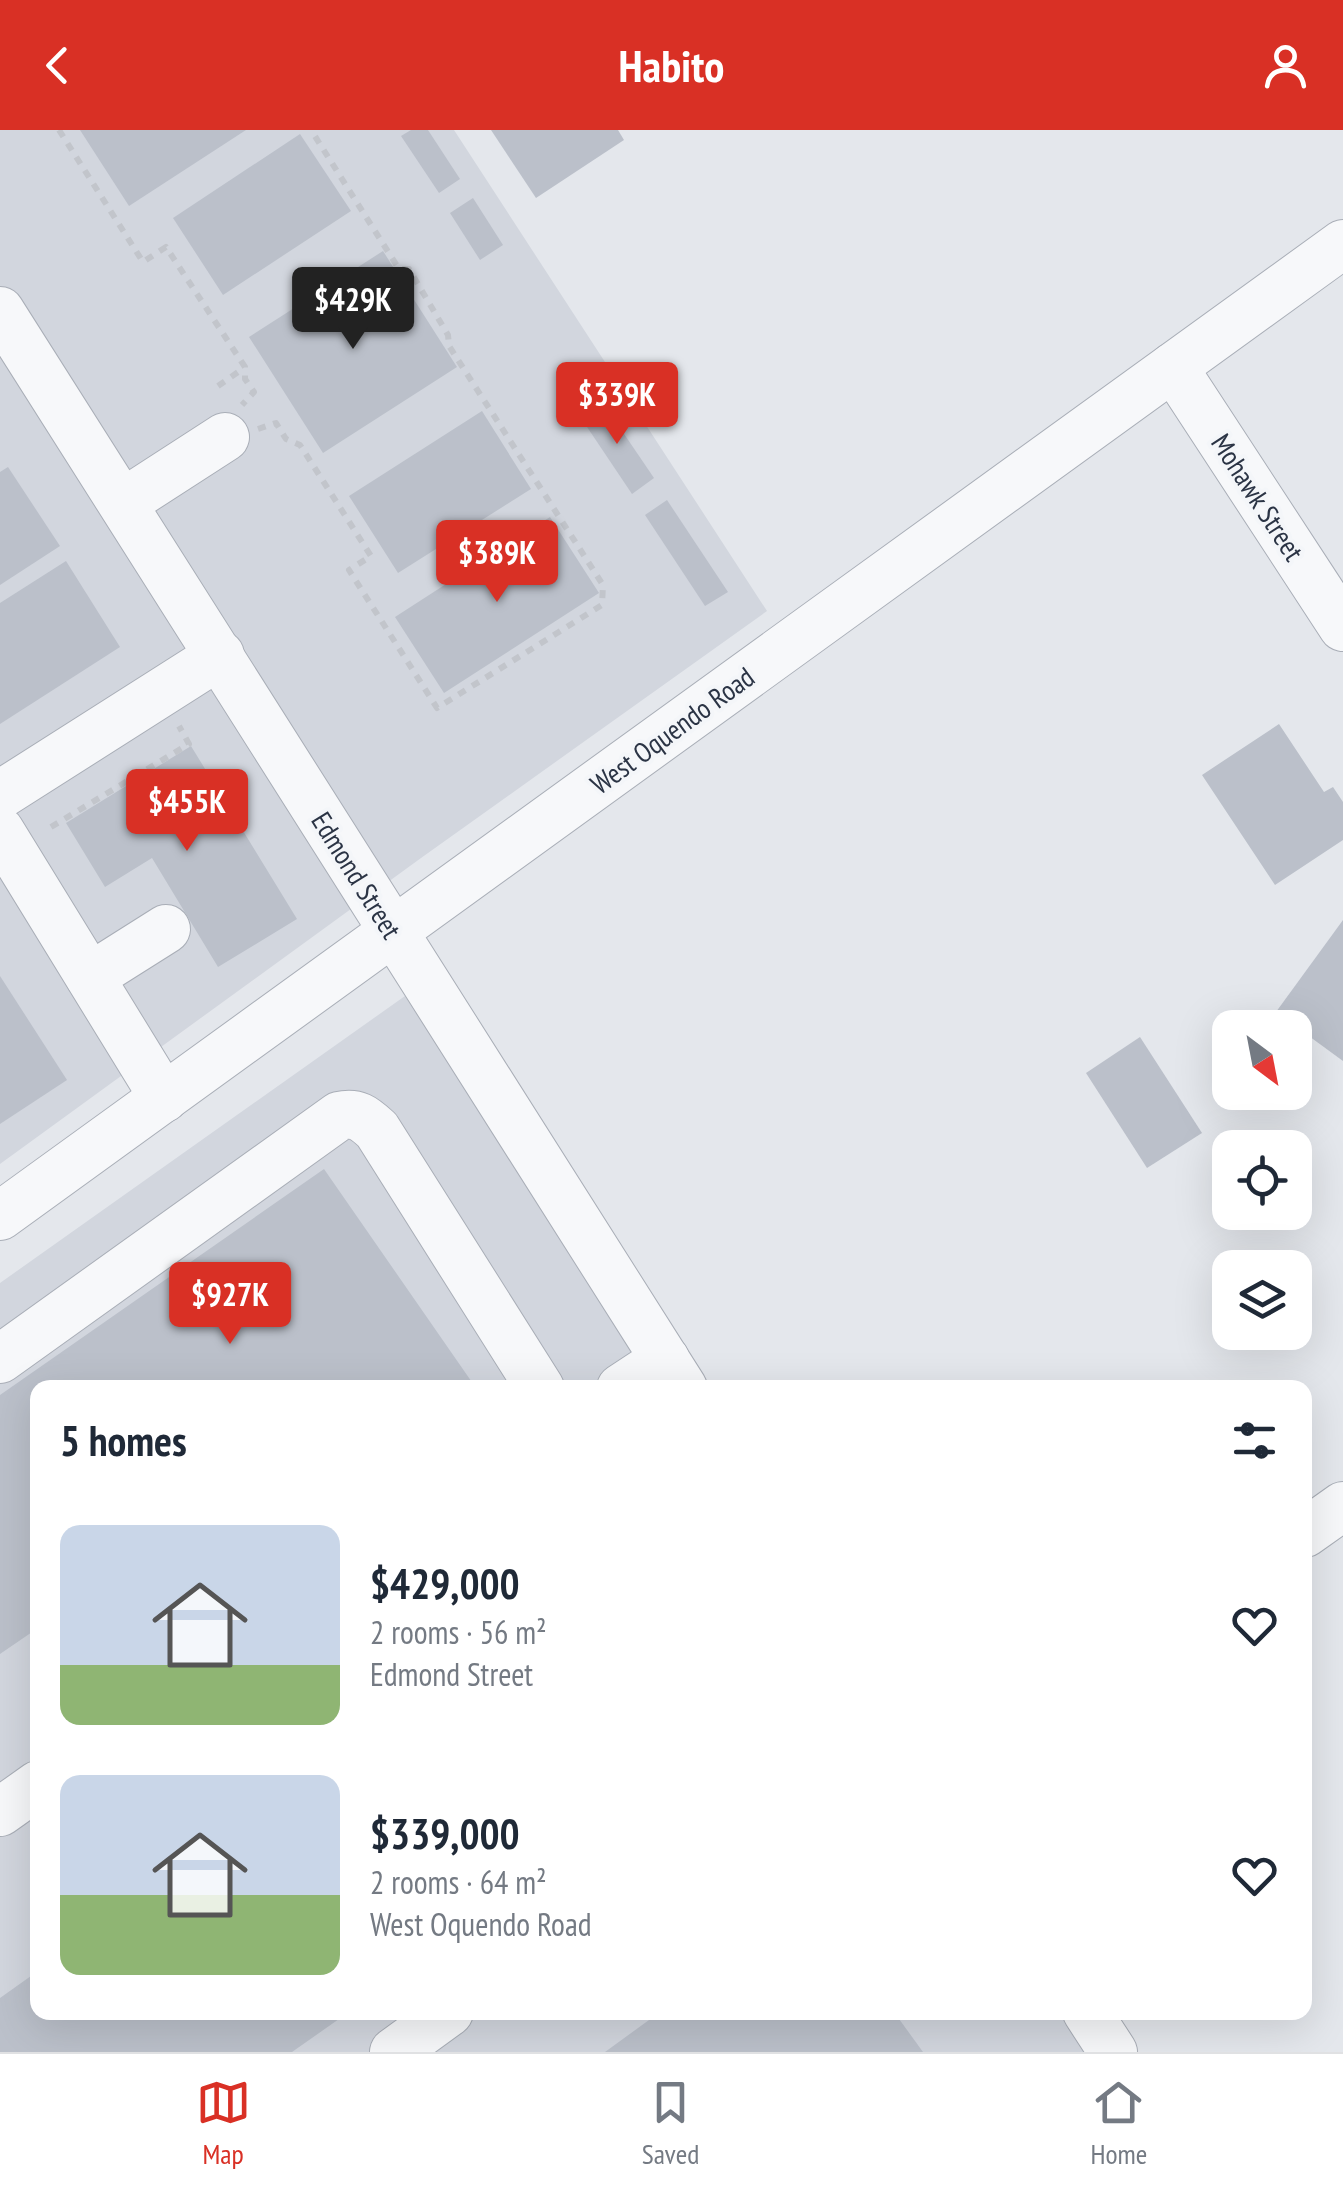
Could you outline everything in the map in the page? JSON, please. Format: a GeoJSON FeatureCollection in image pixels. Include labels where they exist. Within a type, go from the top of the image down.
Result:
{"type":"FeatureCollection","features":[{"type":"Feature","properties":{"kind":"street","name":"West Oquendo Road"},"geometry":{"type":"LineString","coordinates":[[0,1216],[1343,244]]}},
{"type":"Feature","properties":{"kind":"street","name":"Edmond Street"},"geometry":{"type":"LineString","coordinates":[[0,311],[674,1373]]}},
{"type":"Feature","properties":{"kind":"street","name":"Mohawk Street"},"geometry":{"type":"LineString","coordinates":[[1173,367],[1343,627]]}},
{"type":"Feature","properties":{"kind":"street"},"geometry":{"type":"LineString","coordinates":[[123,503],[241,429]]}},
{"type":"Feature","properties":{"kind":"street"},"geometry":{"type":"LineString","coordinates":[[0,795],[220,654]]}},
{"type":"Feature","properties":{"kind":"street"},"geometry":{"type":"LineString","coordinates":[[16,843],[90,977],[164,1098]]}},
{"type":"Feature","properties":{"kind":"street"},"geometry":{"type":"LineString","coordinates":[[90,977],[166,929]]}},
{"type":"Feature","properties":{"kind":"street"},"geometry":{"type":"LineString","coordinates":[[0,1359],[339,1116],[352,1113],[377,1130],[535,1380]]}},
{"type":"Feature","properties":{"kind":"street"},"geometry":{"type":"LineString","coordinates":[[649,1380],[674,1373]]}},
{"type":"Feature","properties":{"kind":"street"},"geometry":{"type":"LineString","coordinates":[[1312,1528],[1343,1506]]}},
{"type":"Feature","properties":{"kind":"street"},"geometry":{"type":"LineString","coordinates":[[0,1812],[30,1791]]}},
{"type":"Feature","properties":{"kind":"street"},"geometry":{"type":"LineString","coordinates":[[394,2052],[437,2020]]}},
{"type":"Feature","properties":{"kind":"street"},"geometry":{"type":"LineString","coordinates":[[1092,2020],[1113,2052]]}},
{"type":"Feature","properties":{"kind":"path"},"geometry":{"type":"LineString","coordinates":[[59,130],[143,262],[166,247],[245,367],[245,379],[254,392],[239,408],[241,429],[276,424],[286,439],[300,445],[371,556],[349,570],[437,708],[602,605],[603,585],[449,346],[448,334],[409,268],[399,269],[311,130]]}},
{"type":"Feature","properties":{"kind":"path"},"geometry":{"type":"LineString","coordinates":[[218,386],[245,367]]}},
{"type":"Feature","properties":{"kind":"path"},"geometry":{"type":"LineString","coordinates":[[16,843],[189,744],[173,716]]}},
{"type":"Feature","properties":{"kind":"shaded area"},"geometry":{"type":"Polygon","coordinates":[[[0,130],[454,130],[767,611],[0,1164],[0,130]]]}},
{"type":"Feature","properties":{"kind":"shaded area"},"geometry":{"type":"Polygon","coordinates":[[[405,996],[658,1380],[30,1380],[30,2020],[1081,2020],[1102,2052],[0,2052],[0,1283],[405,996]]]}},
{"type":"Feature","properties":{"kind":"building"},"geometry":{"type":"Polygon","coordinates":[[[80,130],[246,130],[129,206],[80,130]]]}},
{"type":"Feature","properties":{"kind":"building"},"geometry":{"type":"Polygon","coordinates":[[[411,130],[428,130],[460,179],[439,193],[401,136],[411,130]]]}},
{"type":"Feature","properties":{"kind":"building"},"geometry":{"type":"Polygon","coordinates":[[[491,130],[618,130],[624,140],[536,198],[491,130]]]}},
{"type":"Feature","properties":{"kind":"building"},"geometry":{"type":"Polygon","coordinates":[[[300,134],[351,211],[223,295],[173,218],[300,134]]]}},
{"type":"Feature","properties":{"kind":"building"},"geometry":{"type":"Polygon","coordinates":[[[473,198],[503,245],[480,260],[450,213],[473,198]]]}},
{"type":"Feature","properties":{"kind":"building"},"geometry":{"type":"Polygon","coordinates":[[[383,251],[457,367],[323,453],[249,337],[383,251]]]}},
{"type":"Feature","properties":{"kind":"building"},"geometry":{"type":"Polygon","coordinates":[[[601,400],[654,478],[632,494],[579,415],[601,400]]]}},
{"type":"Feature","properties":{"kind":"building"},"geometry":{"type":"Polygon","coordinates":[[[482,411],[531,489],[398,573],[349,496],[482,411]]]}},
{"type":"Feature","properties":{"kind":"building"},"geometry":{"type":"Polygon","coordinates":[[[8,467],[60,546],[0,585],[0,472],[8,467]]]}},
{"type":"Feature","properties":{"kind":"building"},"geometry":{"type":"Polygon","coordinates":[[[667,500],[728,592],[705,606],[645,515],[667,500]]]}},
{"type":"Feature","properties":{"kind":"building"},"geometry":{"type":"Polygon","coordinates":[[[550,517],[599,593],[444,693],[395,617],[550,517]]]}},
{"type":"Feature","properties":{"kind":"building"},"geometry":{"type":"Polygon","coordinates":[[[66,561],[120,647],[0,724],[0,603],[66,561]]]}},
{"type":"Feature","properties":{"kind":"building"},"geometry":{"type":"Polygon","coordinates":[[[1279,724],[1324,792],[1333,787],[1343,802],[1343,840],[1275,885],[1202,775],[1279,724]]]}},
{"type":"Feature","properties":{"kind":"building"},"geometry":{"type":"Polygon","coordinates":[[[191,746],[297,919],[218,967],[152,858],[105,887],[66,823],[191,746]]]}},
{"type":"Feature","properties":{"kind":"building"},"geometry":{"type":"Polygon","coordinates":[[[1343,920],[1343,1061],[1312,1038],[1312,1010],[1277,1010],[1343,920]]]}},
{"type":"Feature","properties":{"kind":"building"},"geometry":{"type":"Polygon","coordinates":[[[0,976],[67,1080],[0,1124],[0,976]]]}},
{"type":"Feature","properties":{"kind":"building"},"geometry":{"type":"Polygon","coordinates":[[[1140,1037],[1202,1133],[1147,1168],[1086,1073],[1140,1037]]]}},
{"type":"Feature","properties":{"kind":"building"},"geometry":{"type":"Polygon","coordinates":[[[324,1169],[470,1380],[30,1380],[30,1633],[0,1654],[0,1395],[324,1169]]]}},
{"type":"Feature","properties":{"kind":"building"},"geometry":{"type":"Polygon","coordinates":[[[30,1977],[30,2020],[338,2020],[292,2052],[0,2052],[0,1998],[30,1977]]]}},
{"type":"Feature","properties":{"kind":"building"},"geometry":{"type":"Polygon","coordinates":[[[649,2020],[900,2020],[923,2052],[605,2052],[649,2020]]]}}]}
